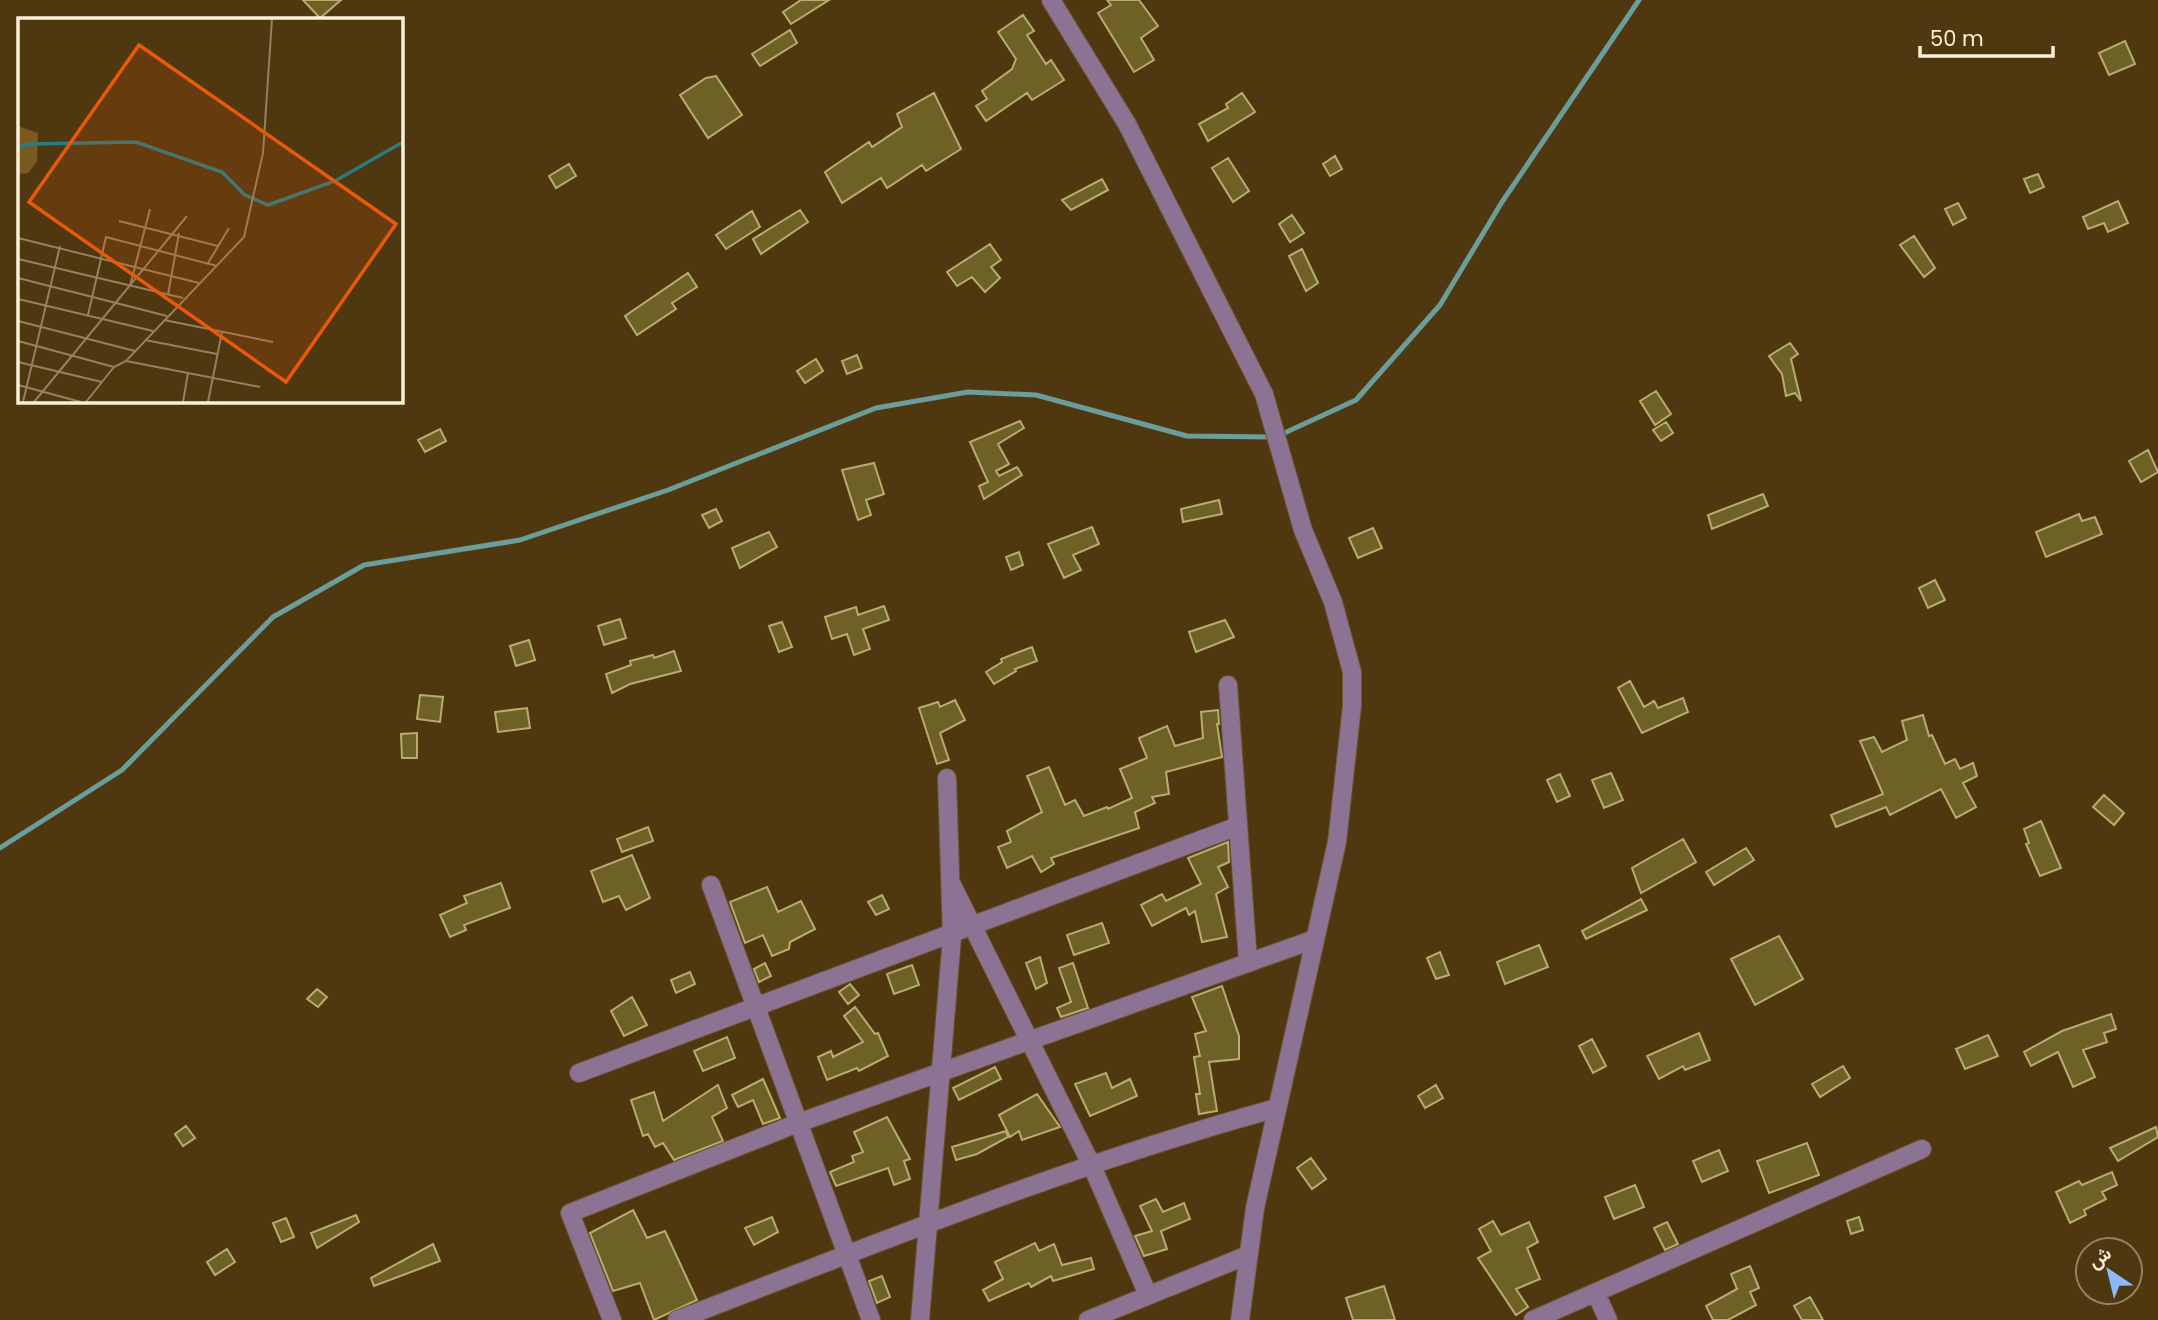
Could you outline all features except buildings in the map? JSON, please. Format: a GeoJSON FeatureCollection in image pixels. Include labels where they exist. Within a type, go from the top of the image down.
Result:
{"type":"FeatureCollection","features":[{"type":"Feature","properties":{"kind":"street"},"geometry":{"type":"LineString","coordinates":[[1051,0],[1127,124],[1264,394],[1303,530],[1333,602],[1352,672],[1352,706],[1337,842],[1255,1208],[1240,1320]]}},
{"type":"Feature","properties":{"kind":"street"},"geometry":{"type":"LineString","coordinates":[[1227,685],[1248,962]]}},
{"type":"Feature","properties":{"kind":"street"},"geometry":{"type":"LineString","coordinates":[[920,1320],[951,932],[947,778]]}},
{"type":"Feature","properties":{"kind":"street"},"geometry":{"type":"LineString","coordinates":[[579,1073],[1238,826]]}},
{"type":"Feature","properties":{"kind":"street"},"geometry":{"type":"LineString","coordinates":[[950,880],[1092,1166],[1148,1295]]}},
{"type":"Feature","properties":{"kind":"street"},"geometry":{"type":"LineString","coordinates":[[711,885],[871,1320]]}},
{"type":"Feature","properties":{"kind":"street"},"geometry":{"type":"LineString","coordinates":[[612,1320],[570,1213],[799,1123],[1029,1038],[1315,939]]}},
{"type":"Feature","properties":{"kind":"street"},"geometry":{"type":"LineString","coordinates":[[677,1320],[928,1223],[1187,1132],[1277,1108]]}},
{"type":"Feature","properties":{"kind":"street"},"geometry":{"type":"LineString","coordinates":[[1533,1320],[1922,1149]]}},
{"type":"Feature","properties":{"kind":"street"},"geometry":{"type":"LineString","coordinates":[[1088,1320],[1248,1255]]}},
{"type":"Feature","properties":{"kind":"street"},"geometry":{"type":"LineString","coordinates":[[1596,1293],[1608,1320]]}},
{"type":"Feature","properties":{"kind":"waterway"},"geometry":{"type":"LineString","coordinates":[[1280,435],[1356,400],[1440,305],[1502,202],[1639,0]]}},
{"type":"Feature","properties":{"kind":"waterway"},"geometry":{"type":"LineString","coordinates":[[0,848],[122,770],[273,617],[364,565],[520,540],[668,490],[876,408],[968,392],[1036,395],[1187,436],[1271,437]]}}]}
